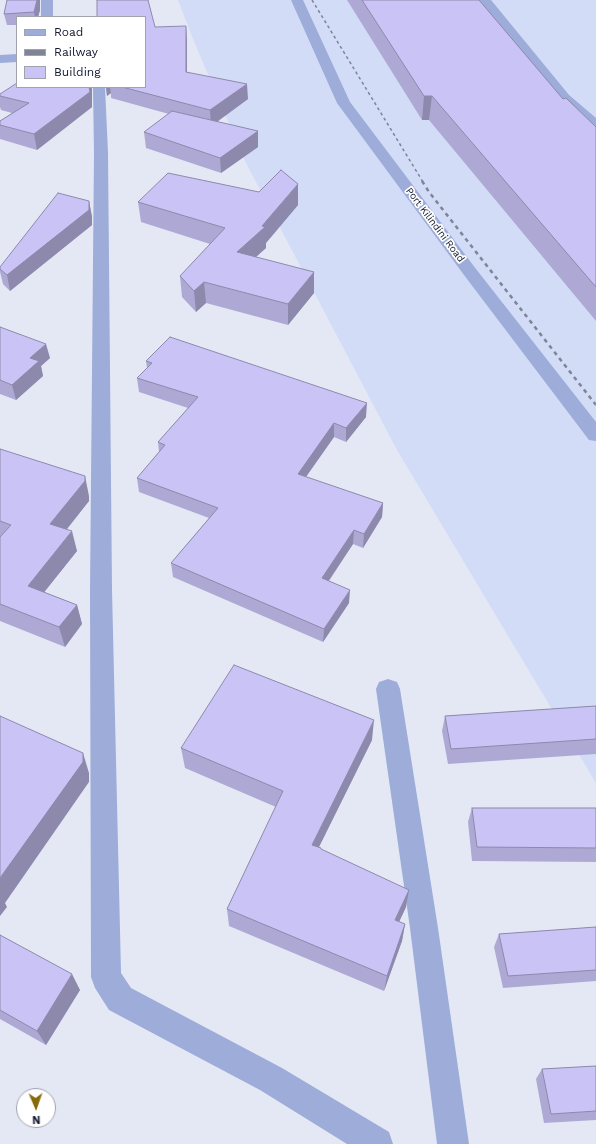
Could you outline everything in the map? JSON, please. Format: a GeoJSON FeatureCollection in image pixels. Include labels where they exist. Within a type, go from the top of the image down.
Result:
{"type":"FeatureCollection","features":[{"type":"Feature","properties":{"kind":"street"},"geometry":{"type":"LineString","coordinates":[[47,0],[47,16]]}},
{"type":"Feature","properties":{"kind":"street","name":"Port Kilindini Road"},"geometry":{"type":"LineString","coordinates":[[297,0],[344,103],[470,272],[596,435]]}},
{"type":"Feature","properties":{"kind":"street"},"geometry":{"type":"LineString","coordinates":[[485,0],[501,22],[564,98],[596,125]]}},
{"type":"Feature","properties":{"kind":"street"},"geometry":{"type":"LineString","coordinates":[[0,59],[16,58]]}},
{"type":"Feature","properties":{"kind":"street"},"geometry":{"type":"LineString","coordinates":[[98,88],[101,154],[101,590],[106,978],[120,999],[271,1080],[377,1144]]}},
{"type":"Feature","properties":{"kind":"street"},"geometry":{"type":"LineString","coordinates":[[388,689],[424,928],[453,1144]]}},
{"type":"Feature","properties":{"kind":"shaded area"},"geometry":{"type":"Polygon","coordinates":[[[178,0],[596,0],[596,783],[397,450],[245,161],[178,0]]]}},
{"type":"Feature","properties":{"kind":"building"},"geometry":{"type":"Polygon","coordinates":[[[7,0],[37,0],[34,12],[4,14],[7,0]]]}},
{"type":"Feature","properties":{"kind":"building"},"geometry":{"type":"Polygon","coordinates":[[[97,0],[148,0],[155,27],[186,26],[186,72],[247,84],[210,110],[126,88],[146,88],[146,16],[97,16],[97,0]]]}},
{"type":"Feature","properties":{"kind":"building"},"geometry":{"type":"Polygon","coordinates":[[[362,0],[479,0],[563,99],[566,98],[596,127],[596,287],[432,96],[424,96],[362,0]]]}},
{"type":"Feature","properties":{"kind":"building"},"geometry":{"type":"Polygon","coordinates":[[[16,84],[16,88],[89,88],[90,92],[34,134],[0,125],[0,121],[29,103],[0,96],[0,94],[16,84]]]}},
{"type":"Feature","properties":{"kind":"building"},"geometry":{"type":"Polygon","coordinates":[[[172,111],[258,131],[220,158],[144,132],[172,111]]]}},
{"type":"Feature","properties":{"kind":"building"},"geometry":{"type":"Polygon","coordinates":[[[281,170],[298,184],[262,226],[265,227],[237,252],[314,272],[288,304],[204,282],[194,291],[180,276],[225,228],[138,202],[168,173],[259,192],[281,170]]]}},
{"type":"Feature","properties":{"kind":"building"},"geometry":{"type":"Polygon","coordinates":[[[58,193],[89,201],[89,210],[7,275],[0,269],[0,267],[58,193]]]}},
{"type":"Feature","properties":{"kind":"building"},"geometry":{"type":"Polygon","coordinates":[[[0,327],[46,344],[30,358],[39,361],[12,385],[0,380],[0,327]]]}},
{"type":"Feature","properties":{"kind":"building"},"geometry":{"type":"Polygon","coordinates":[[[170,337],[367,403],[346,428],[334,423],[298,474],[383,503],[364,534],[354,530],[322,578],[350,590],[324,629],[171,563],[218,508],[137,478],[165,445],[158,442],[198,397],[137,378],[152,363],[146,361],[170,337]]]}},
{"type":"Feature","properties":{"kind":"building"},"geometry":{"type":"Polygon","coordinates":[[[0,449],[85,476],[85,481],[50,524],[72,531],[28,586],[77,605],[59,627],[0,604],[0,537],[11,525],[0,521],[0,449]]]}},
{"type":"Feature","properties":{"kind":"building"},"geometry":{"type":"Polygon","coordinates":[[[234,665],[374,720],[312,845],[409,890],[395,920],[405,924],[387,976],[227,909],[283,791],[181,748],[234,665]]]}},
{"type":"Feature","properties":{"kind":"building"},"geometry":{"type":"Polygon","coordinates":[[[596,706],[596,739],[451,749],[445,716],[596,706]]]}},
{"type":"Feature","properties":{"kind":"building"},"geometry":{"type":"Polygon","coordinates":[[[0,716],[83,753],[83,762],[0,878],[0,716]]]}},
{"type":"Feature","properties":{"kind":"building"},"geometry":{"type":"Polygon","coordinates":[[[472,808],[596,808],[596,848],[477,847],[472,808]]]}},
{"type":"Feature","properties":{"kind":"building"},"geometry":{"type":"Polygon","coordinates":[[[596,927],[596,970],[508,976],[499,934],[596,927]]]}},
{"type":"Feature","properties":{"kind":"building"},"geometry":{"type":"Polygon","coordinates":[[[0,935],[72,974],[37,1031],[0,1010],[0,935]]]}},
{"type":"Feature","properties":{"kind":"building"},"geometry":{"type":"Polygon","coordinates":[[[596,1066],[596,1111],[551,1114],[542,1069],[596,1066]]]}},
{"type":"Feature","properties":{"kind":"railway"},"geometry":{"type":"LineString","coordinates":[[312,0],[423,182]]}},
{"type":"Feature","properties":{"kind":"railway"},"geometry":{"type":"LineString","coordinates":[[422,181],[429,192],[596,405]]}}]}
